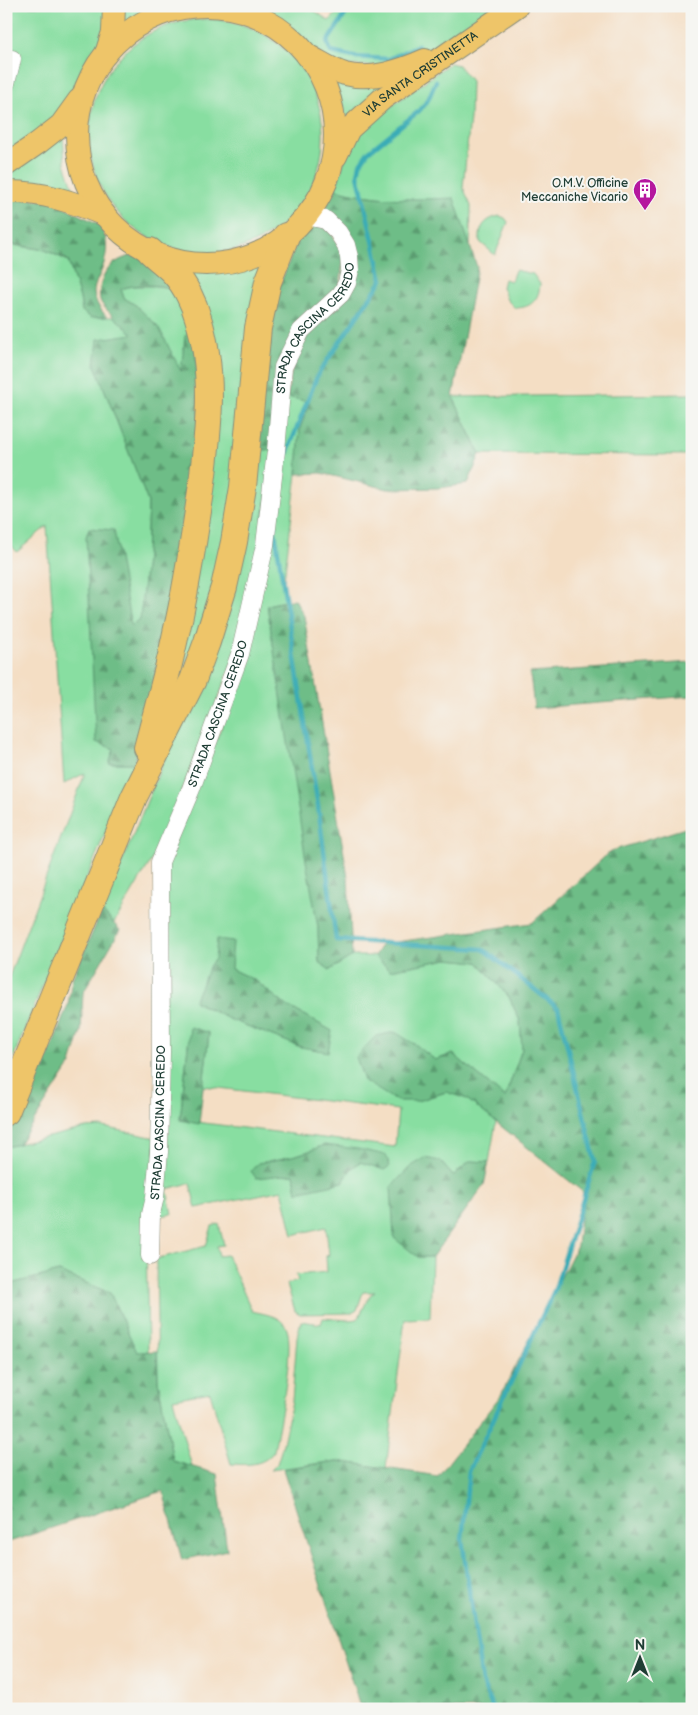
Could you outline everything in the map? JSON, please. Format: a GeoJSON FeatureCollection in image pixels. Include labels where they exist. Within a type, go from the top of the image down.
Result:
{"type":"FeatureCollection","features":[{"type":"Feature","properties":{"kind":"highway"},"geometry":{"type":"LineString","coordinates":[[6,1112],[134,797],[194,680],[207,642],[224,586],[234,542],[243,487],[258,328],[268,282],[286,236]]}},
{"type":"Feature","properties":{"kind":"highway"},"geometry":{"type":"LineString","coordinates":[[134,797],[178,626],[192,555],[208,422],[209,385],[204,339],[198,316],[190,297],[176,275],[150,251]]}},
{"type":"Feature","properties":{"kind":"main road"},"geometry":{"type":"LineString","coordinates":[[106,54],[112,32],[114,6]]}},
{"type":"Feature","properties":{"kind":"main road"},"geometry":{"type":"LineString","coordinates":[[6,165],[61,125],[84,93],[106,54],[126,34],[149,20],[178,10],[206,6],[234,10],[262,19],[287,36],[307,55],[322,79],[332,107],[335,136],[332,163],[322,191],[306,216],[275,244],[256,254],[219,263],[205,264],[178,261],[150,251],[124,235],[105,215],[90,192],[80,163],[78,148],[78,120],[84,93]]}},
{"type":"Feature","properties":{"kind":"main road"},"geometry":{"type":"LineString","coordinates":[[476,36],[518,6]]}},
{"type":"Feature","properties":{"kind":"main road","name":"VIA SANTA CRISTINETTA"},"geometry":{"type":"LineString","coordinates":[[307,55],[346,74],[368,76],[393,72],[420,62],[476,36]]}},
{"type":"Feature","properties":{"kind":"main road","name":"VIA SANTA CRISTINETTA"},"geometry":{"type":"LineString","coordinates":[[332,163],[349,129],[382,99],[476,36]]}},
{"type":"Feature","properties":{"kind":"main road"},"geometry":{"type":"LineString","coordinates":[[6,192],[47,196],[78,204],[105,215]]}},
{"type":"Feature","properties":{"kind":"street"},"geometry":{"type":"LineString","coordinates":[[6,83],[12,59]]}},
{"type":"Feature","properties":{"kind":"street","name":"STRADA CASCINA CEREDO"},"geometry":{"type":"LineString","coordinates":[[150,1256],[151,1214],[157,1175],[159,1132],[161,1052],[160,862],[194,780],[240,654],[264,545],[276,451],[283,367],[302,331],[341,294],[347,283],[350,270],[346,245],[338,232],[326,220],[306,216]]}},
{"type":"Feature","properties":{"kind":"green space"},"geometry":{"type":"Polygon","coordinates":[[[6,6],[110,6],[102,43],[95,53],[67,112],[6,157],[6,6]]]}},
{"type":"Feature","properties":{"kind":"green space"},"geometry":{"type":"Polygon","coordinates":[[[121,6],[158,6],[144,12],[121,27],[121,6]]]}},
{"type":"Feature","properties":{"kind":"green space"},"geometry":{"type":"Polygon","coordinates":[[[254,6],[308,6],[329,21],[344,6],[505,6],[457,40],[421,56],[387,66],[337,65],[312,48],[286,23],[254,6]]]}},
{"type":"Feature","properties":{"kind":"green space"},"geometry":{"type":"Polygon","coordinates":[[[206,19],[240,24],[251,28],[271,39],[289,53],[303,71],[314,91],[318,102],[323,136],[318,170],[314,181],[303,201],[289,219],[271,233],[251,244],[240,248],[206,253],[172,248],[161,244],[141,233],[123,219],[109,201],[98,181],[94,170],[89,136],[94,102],[98,91],[109,71],[123,53],[141,39],[161,28],[172,24],[206,19]]]}},
{"type":"Feature","properties":{"kind":"green space"},"geometry":{"type":"Polygon","coordinates":[[[450,63],[458,65],[471,81],[470,118],[463,187],[471,206],[470,248],[453,199],[379,197],[335,189],[355,133],[450,63]]]}},
{"type":"Feature","properties":{"kind":"green space"},"geometry":{"type":"Polygon","coordinates":[[[395,78],[345,119],[344,110],[334,82],[395,78]]]}},
{"type":"Feature","properties":{"kind":"green space"},"geometry":{"type":"Polygon","coordinates":[[[63,135],[65,163],[75,193],[6,185],[6,176],[63,135]]]}},
{"type":"Feature","properties":{"kind":"green space"},"geometry":{"type":"Polygon","coordinates":[[[335,189],[350,193],[394,198],[454,198],[477,267],[453,397],[480,454],[468,484],[439,488],[388,489],[321,473],[297,474],[300,428],[310,402],[287,397],[293,366],[300,348],[309,334],[344,298],[343,228],[326,210],[329,198],[335,189]]]}},
{"type":"Feature","properties":{"kind":"green space"},"geometry":{"type":"Polygon","coordinates":[[[6,198],[51,200],[100,225],[105,237],[106,249],[94,293],[97,303],[107,317],[91,318],[82,311],[80,298],[68,260],[45,250],[6,243],[6,198]]]}},
{"type":"Feature","properties":{"kind":"green space"},"geometry":{"type":"Polygon","coordinates":[[[500,216],[508,222],[495,255],[480,242],[480,236],[482,228],[487,221],[500,216]]]}},
{"type":"Feature","properties":{"kind":"green space"},"geometry":{"type":"Polygon","coordinates":[[[317,226],[329,229],[343,255],[340,288],[296,331],[273,450],[252,449],[269,312],[298,239],[306,230],[317,226]]]}},
{"type":"Feature","properties":{"kind":"green space"},"geometry":{"type":"Polygon","coordinates":[[[6,244],[45,250],[68,261],[80,298],[82,311],[106,317],[115,317],[134,335],[95,365],[148,502],[146,559],[140,621],[131,626],[125,596],[114,749],[109,763],[134,763],[6,1075],[6,985],[85,773],[64,784],[47,526],[17,552],[6,540],[6,244]]]}},
{"type":"Feature","properties":{"kind":"green space"},"geometry":{"type":"Polygon","coordinates":[[[271,255],[229,554],[181,676],[176,669],[207,471],[182,273],[239,267],[271,255]]]}},
{"type":"Feature","properties":{"kind":"green space"},"geometry":{"type":"Polygon","coordinates":[[[131,256],[143,257],[172,288],[146,285],[121,289],[124,298],[137,306],[159,328],[181,371],[185,336],[195,325],[200,453],[144,733],[134,763],[109,763],[114,749],[96,742],[86,537],[89,528],[114,530],[131,626],[140,620],[146,559],[148,502],[95,365],[98,339],[133,334],[105,308],[99,294],[101,282],[106,271],[119,260],[131,256]]]}},
{"type":"Feature","properties":{"kind":"green space"},"geometry":{"type":"Polygon","coordinates":[[[515,270],[533,274],[540,284],[536,299],[530,305],[521,308],[515,308],[507,300],[502,287],[504,279],[511,281],[515,270]]]}},
{"type":"Feature","properties":{"kind":"green space"},"geometry":{"type":"Polygon","coordinates":[[[131,286],[172,288],[195,325],[182,372],[137,306],[124,298],[121,289],[131,286]]]}},
{"type":"Feature","properties":{"kind":"green space"},"geometry":{"type":"Polygon","coordinates":[[[692,394],[692,455],[480,454],[453,397],[692,394]]]}},
{"type":"Feature","properties":{"kind":"green space"},"geometry":{"type":"Polygon","coordinates":[[[287,397],[310,401],[300,428],[297,474],[283,587],[286,601],[267,605],[318,927],[319,962],[330,970],[352,956],[374,956],[390,970],[448,959],[478,962],[509,997],[520,1021],[522,1049],[505,1098],[453,1054],[435,1060],[416,1045],[417,1101],[446,1092],[467,1099],[496,1122],[489,1162],[470,1161],[453,1176],[440,1161],[391,1187],[393,1203],[418,1257],[432,1257],[430,1318],[405,1319],[386,1468],[336,1461],[271,1470],[277,1464],[282,1448],[292,1401],[297,1337],[301,1321],[321,1324],[323,1318],[358,1319],[370,1295],[375,1292],[363,1292],[357,1310],[352,1313],[300,1314],[295,1311],[287,1284],[298,1281],[296,1275],[327,1272],[326,1256],[329,1255],[326,1227],[293,1235],[282,1190],[196,1208],[190,1183],[167,1189],[172,1214],[154,1217],[165,864],[226,716],[287,397]],[[215,959],[210,965],[195,1002],[229,1019],[301,1047],[332,1031],[284,1004],[256,981],[215,959]],[[190,1028],[180,1120],[395,1147],[398,1110],[203,1086],[209,1034],[190,1028]],[[324,1145],[308,1151],[258,1163],[294,1174],[297,1191],[343,1182],[351,1169],[360,1162],[384,1169],[324,1145]]]}},
{"type":"Feature","properties":{"kind":"green space"},"geometry":{"type":"Polygon","coordinates":[[[252,449],[273,450],[260,541],[235,656],[161,844],[114,923],[102,911],[173,738],[252,449]]]}},
{"type":"Feature","properties":{"kind":"green space"},"geometry":{"type":"Polygon","coordinates":[[[295,599],[304,616],[348,878],[352,956],[330,970],[319,962],[318,927],[306,861],[267,605],[295,599]]]}},
{"type":"Feature","properties":{"kind":"green space"},"geometry":{"type":"Polygon","coordinates":[[[692,662],[692,696],[534,708],[530,673],[692,662]]]}},
{"type":"Feature","properties":{"kind":"green space"},"geometry":{"type":"Polygon","coordinates":[[[692,826],[692,1709],[361,1709],[283,1469],[337,1461],[438,1476],[501,1395],[577,1246],[583,1192],[467,1099],[446,1092],[417,1101],[399,1101],[364,1081],[356,1057],[376,1036],[395,1032],[435,1060],[453,1054],[505,1098],[522,1049],[520,1021],[509,997],[478,962],[448,959],[390,970],[374,956],[382,944],[532,923],[611,851],[692,826]]]}},
{"type":"Feature","properties":{"kind":"green space"},"geometry":{"type":"Polygon","coordinates":[[[102,911],[120,930],[83,993],[81,1031],[71,1064],[19,1144],[6,1147],[21,1097],[48,1057],[68,1005],[72,979],[102,911]]]}},
{"type":"Feature","properties":{"kind":"green space"},"geometry":{"type":"Polygon","coordinates":[[[217,939],[233,941],[231,969],[256,981],[284,1004],[332,1031],[328,1052],[301,1047],[229,1019],[194,1001],[210,965],[215,959],[217,939]]]}},
{"type":"Feature","properties":{"kind":"green space"},"geometry":{"type":"Polygon","coordinates":[[[190,1027],[209,1033],[199,1124],[180,1120],[190,1027]]]}},
{"type":"Feature","properties":{"kind":"green space"},"geometry":{"type":"Polygon","coordinates":[[[103,1127],[156,1138],[146,1234],[148,1351],[137,1353],[110,1293],[59,1272],[6,1285],[6,1147],[86,1128],[103,1127]]]}},
{"type":"Feature","properties":{"kind":"green space"},"geometry":{"type":"Polygon","coordinates":[[[324,1145],[386,1155],[390,1166],[384,1170],[360,1162],[351,1169],[343,1182],[297,1192],[294,1174],[256,1178],[251,1171],[258,1163],[300,1154],[324,1145]]]}},
{"type":"Feature","properties":{"kind":"green space"},"geometry":{"type":"Polygon","coordinates":[[[425,1158],[440,1161],[453,1176],[470,1161],[489,1162],[484,1185],[432,1257],[418,1257],[394,1238],[391,1187],[410,1167],[425,1158]]]}},
{"type":"Feature","properties":{"kind":"green space"},"geometry":{"type":"Polygon","coordinates":[[[219,1224],[224,1245],[217,1246],[219,1256],[227,1255],[252,1311],[276,1317],[286,1327],[289,1337],[288,1368],[274,1451],[265,1460],[255,1464],[231,1464],[210,1392],[173,1399],[192,1467],[173,1461],[158,1381],[156,1259],[206,1246],[212,1226],[219,1224]]]}},
{"type":"Feature","properties":{"kind":"green space"},"geometry":{"type":"Polygon","coordinates":[[[59,1272],[110,1293],[137,1352],[157,1351],[158,1381],[173,1461],[217,1474],[227,1550],[182,1560],[163,1491],[6,1543],[6,1285],[59,1272]]]}},
{"type":"Feature","properties":{"kind":"waterway"},"geometry":{"type":"LineString","coordinates":[[351,6],[327,42],[331,52],[354,57],[389,59],[418,45]]}},
{"type":"Feature","properties":{"kind":"waterway"},"geometry":{"type":"LineString","coordinates":[[282,466],[318,374],[382,280],[358,175],[360,164],[368,152],[419,111],[428,100],[436,81]]}},
{"type":"Feature","properties":{"kind":"waterway"},"geometry":{"type":"LineString","coordinates":[[274,526],[318,806],[336,940],[483,949],[558,1008],[595,1161],[555,1289],[469,1471],[462,1539],[482,1682],[493,1709]]}},
{"type":"Feature","properties":{"kind":"place","name":"O.M.V. Officine Meccaniche Vicario"},"geometry":{"type":"Point","coordinates":[645,211]}}]}
